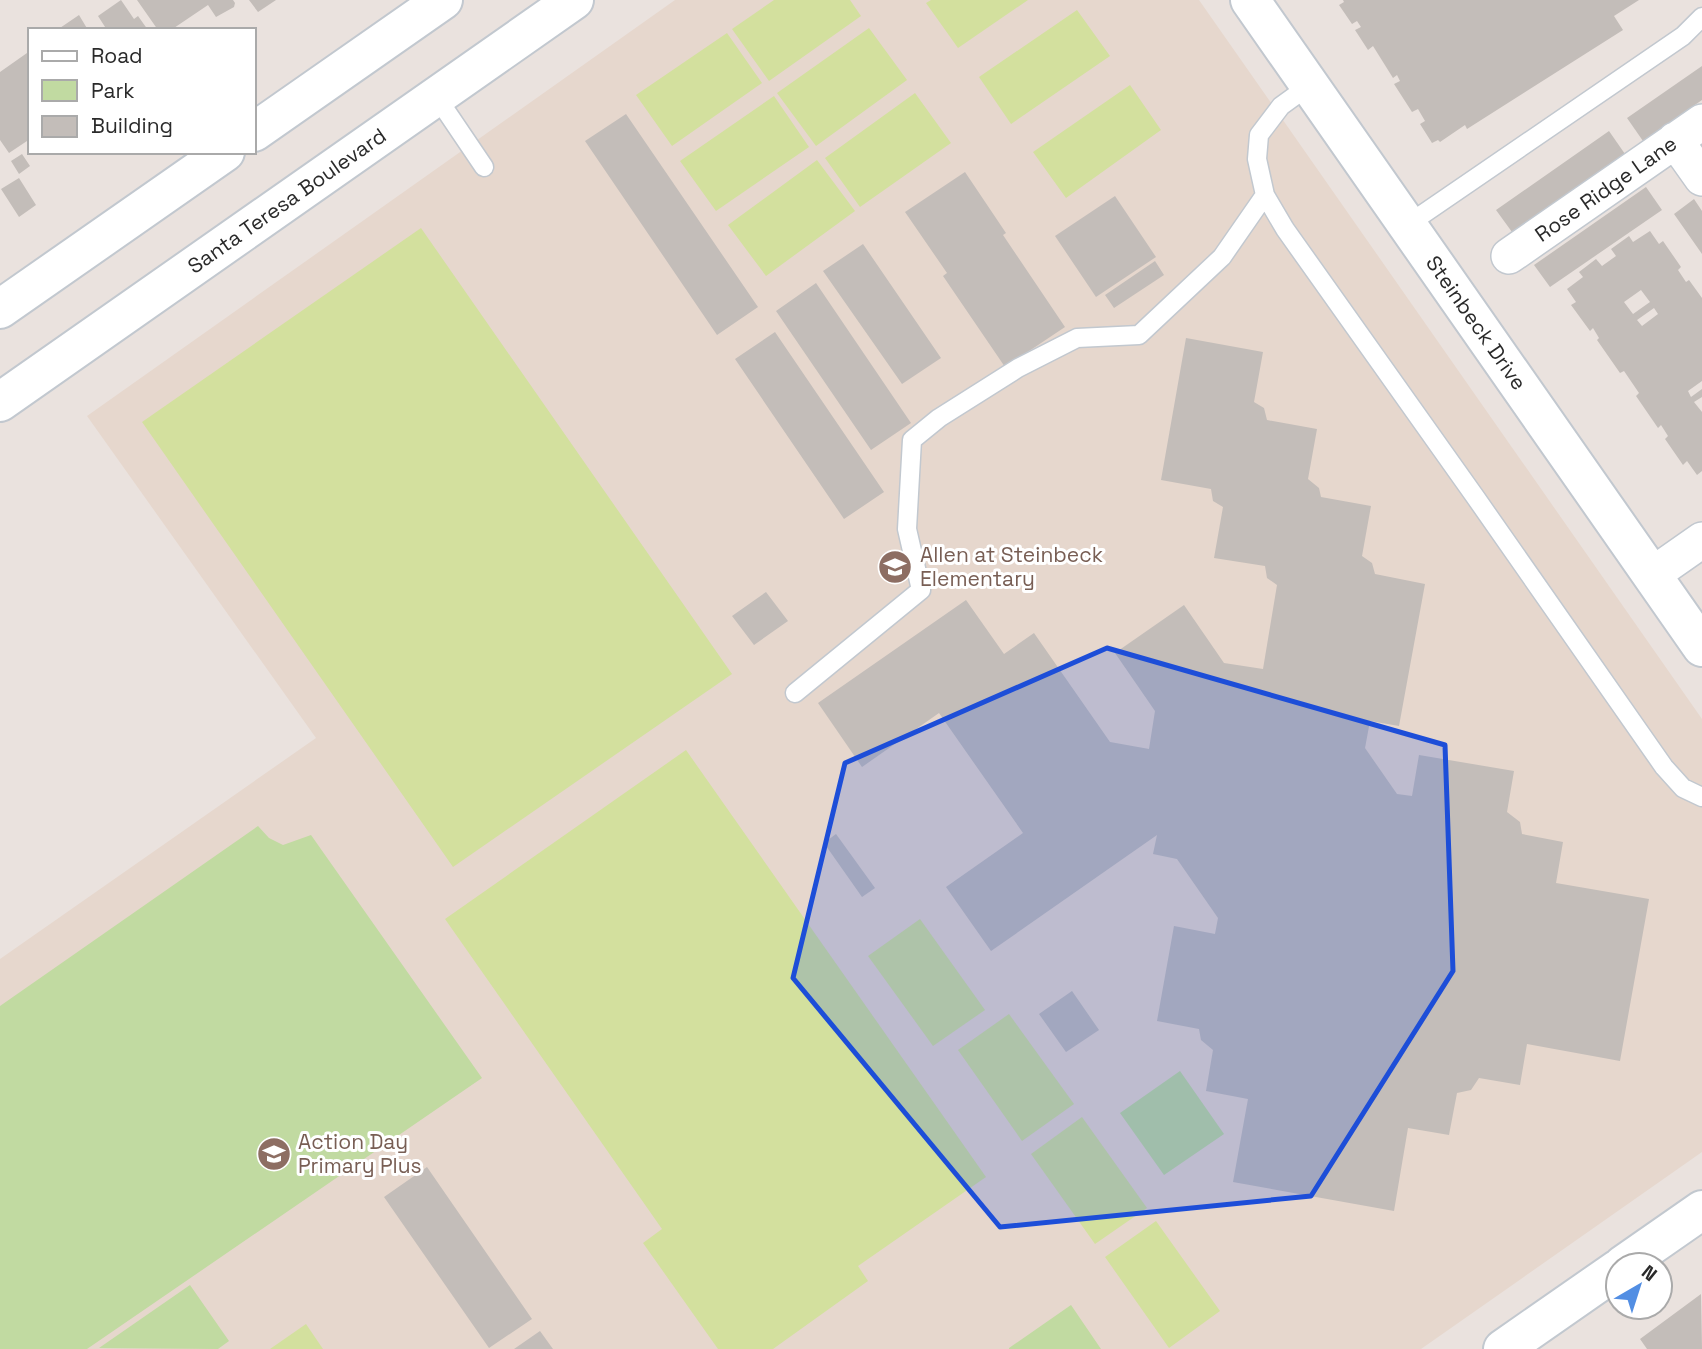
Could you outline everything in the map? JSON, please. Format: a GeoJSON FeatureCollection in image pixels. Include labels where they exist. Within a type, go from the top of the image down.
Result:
{"type":"FeatureCollection","features":[{"type":"Feature","properties":{"kind":"main road"},"geometry":{"type":"LineString","coordinates":[[256,131],[443,0]]}},
{"type":"Feature","properties":{"kind":"main road","name":"Santa Teresa Boulevard"},"geometry":{"type":"LineString","coordinates":[[0,402],[575,0]]}},
{"type":"Feature","properties":{"kind":"main road","name":"Steinbeck Drive"},"geometry":{"type":"LineString","coordinates":[[1250,0],[1702,647]]}},
{"type":"Feature","properties":{"kind":"main road"},"geometry":{"type":"LineString","coordinates":[[0,309],[222,154]]}},
{"type":"Feature","properties":{"kind":"main road"},"geometry":{"type":"LineString","coordinates":[[1643,1251],[1702,1210]]}},
{"type":"Feature","properties":{"kind":"main road"},"geometry":{"type":"LineString","coordinates":[[1524,1343],[1604,1280]]}},
{"type":"Feature","properties":{"kind":"street"},"geometry":{"type":"LineString","coordinates":[[1689,131],[1702,178]]}},
{"type":"Feature","properties":{"kind":"street","name":"Rose Ridge Lane"},"geometry":{"type":"LineString","coordinates":[[1509,256],[1689,131]]}},
{"type":"Feature","properties":{"kind":"street"},"geometry":{"type":"LineString","coordinates":[[1652,575],[1702,540]]}},
{"type":"Feature","properties":{"kind":"lane"},"geometry":{"type":"LineString","coordinates":[[1407,225],[1683,36],[1702,17]]}},
{"type":"Feature","properties":{"kind":"lane"},"geometry":{"type":"LineString","coordinates":[[1310,85],[1281,106],[1259,135],[1257,159],[1265,195],[1285,229],[1664,767],[1683,788],[1702,797]]}},
{"type":"Feature","properties":{"kind":"lane"},"geometry":{"type":"LineString","coordinates":[[436,96],[484,167]]}},
{"type":"Feature","properties":{"kind":"lane"},"geometry":{"type":"LineString","coordinates":[[795,693],[921,590],[907,529],[912,440],[939,418],[1018,368],[1077,338],[1139,335],[1222,257],[1265,195]]}},
{"type":"Feature","properties":{"kind":"highlighted area"},"geometry":{"type":"Polygon","coordinates":[[[1107,648],[1445,745],[1453,971],[1311,1196],[1000,1227],[793,978],[845,763],[1107,648]]]}},
{"type":"Feature","properties":{"kind":"shaded area","name":"Allen at Steinbeck Elementary"},"geometry":{"type":"Polygon","coordinates":[[[675,0],[1199,0],[1702,719],[1702,1152],[1421,1349],[0,1349],[0,959],[316,738],[87,416],[675,0]]]}},
{"type":"Feature","properties":{"kind":"green space"},"geometry":{"type":"Polygon","coordinates":[[[774,0],[850,0],[861,16],[769,81],[732,29],[774,0]]]}},
{"type":"Feature","properties":{"kind":"green space"},"geometry":{"type":"Polygon","coordinates":[[[931,0],[1028,0],[958,48],[926,3],[931,0]]]}},
{"type":"Feature","properties":{"kind":"green space"},"geometry":{"type":"Polygon","coordinates":[[[1077,10],[1110,56],[1011,124],[979,77],[1077,10]]]}},
{"type":"Feature","properties":{"kind":"green space"},"geometry":{"type":"Polygon","coordinates":[[[869,28],[907,80],[816,146],[777,93],[869,28]]]}},
{"type":"Feature","properties":{"kind":"green space"},"geometry":{"type":"Polygon","coordinates":[[[727,33],[762,83],[672,146],[636,95],[727,33]]]}},
{"type":"Feature","properties":{"kind":"green space"},"geometry":{"type":"Polygon","coordinates":[[[1130,85],[1161,130],[1066,198],[1033,152],[1130,85]]]}},
{"type":"Feature","properties":{"kind":"green space"},"geometry":{"type":"Polygon","coordinates":[[[915,93],[951,143],[860,207],[825,158],[915,93]]]}},
{"type":"Feature","properties":{"kind":"green space"},"geometry":{"type":"Polygon","coordinates":[[[774,96],[809,147],[716,211],[680,161],[774,96]]]}},
{"type":"Feature","properties":{"kind":"green space"},"geometry":{"type":"Polygon","coordinates":[[[817,160],[855,211],[766,276],[728,225],[817,160]]]}},
{"type":"Feature","properties":{"kind":"green space"},"geometry":{"type":"Polygon","coordinates":[[[421,228],[732,674],[453,867],[142,422],[421,228]]]}},
{"type":"Feature","properties":{"kind":"green space"},"geometry":{"type":"Polygon","coordinates":[[[686,750],[986,1177],[858,1266],[868,1281],[773,1349],[718,1349],[643,1243],[662,1229],[445,919],[686,750]]]}},
{"type":"Feature","properties":{"kind":"green space","name":"Action Day Primary Plus"},"geometry":{"type":"Polygon","coordinates":[[[258,826],[269,838],[283,845],[311,835],[482,1078],[87,1349],[0,1349],[0,1006],[258,826]]]}},
{"type":"Feature","properties":{"kind":"green space"},"geometry":{"type":"Polygon","coordinates":[[[920,919],[985,1010],[933,1046],[868,956],[920,919]]]}},
{"type":"Feature","properties":{"kind":"green space"},"geometry":{"type":"Polygon","coordinates":[[[1009,1014],[1074,1104],[1022,1141],[958,1050],[1009,1014]]]}},
{"type":"Feature","properties":{"kind":"green space"},"geometry":{"type":"Polygon","coordinates":[[[1180,1071],[1224,1134],[1164,1175],[1120,1113],[1180,1071]]]}},
{"type":"Feature","properties":{"kind":"green space"},"geometry":{"type":"Polygon","coordinates":[[[1082,1117],[1147,1208],[1095,1244],[1031,1154],[1082,1117]]]}},
{"type":"Feature","properties":{"kind":"green space"},"geometry":{"type":"Polygon","coordinates":[[[1156,1221],[1220,1311],[1169,1348],[1105,1257],[1156,1221]]]}},
{"type":"Feature","properties":{"kind":"green space"},"geometry":{"type":"Polygon","coordinates":[[[190,1285],[229,1341],[218,1349],[99,1348],[190,1285]]]}},
{"type":"Feature","properties":{"kind":"green space"},"geometry":{"type":"Polygon","coordinates":[[[1071,1305],[1101,1349],[1009,1349],[1009,1348],[1071,1305]]]}},
{"type":"Feature","properties":{"kind":"green space"},"geometry":{"type":"Polygon","coordinates":[[[306,1324],[323,1349],[270,1349],[306,1324]]]}},
{"type":"Feature","properties":{"kind":"building"},"geometry":{"type":"Polygon","coordinates":[[[121,0],[134,19],[138,16],[147,28],[106,28],[98,16],[121,0]]]}},
{"type":"Feature","properties":{"kind":"building"},"geometry":{"type":"Polygon","coordinates":[[[137,0],[233,0],[235,3],[234,7],[216,17],[208,5],[174,28],[157,28],[137,0]]]}},
{"type":"Feature","properties":{"kind":"building"},"geometry":{"type":"Polygon","coordinates":[[[249,0],[276,0],[258,12],[249,0]]]}},
{"type":"Feature","properties":{"kind":"building"},"geometry":{"type":"Polygon","coordinates":[[[1343,0],[1639,0],[1614,16],[1623,30],[1467,129],[1465,125],[1440,142],[1438,140],[1432,143],[1420,124],[1425,121],[1418,109],[1412,112],[1394,84],[1400,81],[1397,75],[1393,78],[1373,46],[1368,50],[1355,30],[1361,27],[1357,21],[1352,24],[1339,5],[1343,0]]]}},
{"type":"Feature","properties":{"kind":"building"},"geometry":{"type":"Polygon","coordinates":[[[79,15],[87,28],[60,28],[79,15]]]}},
{"type":"Feature","properties":{"kind":"building"},"geometry":{"type":"Polygon","coordinates":[[[28,54],[28,140],[9,153],[0,140],[0,72],[28,54]]]}},
{"type":"Feature","properties":{"kind":"building"},"geometry":{"type":"Polygon","coordinates":[[[1702,66],[1702,100],[1643,141],[1627,118],[1702,66]]]}},
{"type":"Feature","properties":{"kind":"building"},"geometry":{"type":"Polygon","coordinates":[[[626,114],[758,307],[717,335],[585,141],[626,114]]]}},
{"type":"Feature","properties":{"kind":"building"},"geometry":{"type":"Polygon","coordinates":[[[1609,131],[1625,154],[1512,232],[1496,210],[1609,131]]]}},
{"type":"Feature","properties":{"kind":"building"},"geometry":{"type":"Polygon","coordinates":[[[22,154],[30,166],[19,174],[11,161],[22,154]]]}},
{"type":"Feature","properties":{"kind":"building"},"geometry":{"type":"Polygon","coordinates":[[[965,172],[1006,233],[1003,235],[1065,327],[1005,367],[943,276],[947,273],[905,212],[965,172]]]}},
{"type":"Feature","properties":{"kind":"building"},"geometry":{"type":"Polygon","coordinates":[[[19,178],[36,205],[19,217],[1,189],[19,178]]]}},
{"type":"Feature","properties":{"kind":"building"},"geometry":{"type":"Polygon","coordinates":[[[1646,187],[1662,210],[1550,287],[1534,265],[1646,187]]]}},
{"type":"Feature","properties":{"kind":"building"},"geometry":{"type":"Polygon","coordinates":[[[1115,196],[1156,257],[1096,297],[1055,236],[1115,196]]]}},
{"type":"Feature","properties":{"kind":"building"},"geometry":{"type":"Polygon","coordinates":[[[1694,199],[1702,211],[1702,254],[1674,214],[1694,199]]]}},
{"type":"Feature","properties":{"kind":"building"},"geometry":{"type":"Polygon","coordinates":[[[1650,231],[1659,244],[1663,241],[1681,267],[1678,270],[1686,282],[1689,280],[1702,298],[1702,381],[1688,391],[1691,397],[1702,389],[1702,397],[1694,402],[1702,412],[1702,471],[1697,475],[1687,461],[1683,465],[1665,439],[1668,436],[1661,425],[1658,428],[1636,396],[1639,393],[1624,371],[1620,373],[1597,340],[1599,338],[1593,328],[1590,331],[1571,305],[1576,302],[1567,289],[1583,277],[1579,272],[1596,259],[1602,266],[1616,256],[1611,249],[1629,236],[1633,242],[1650,231]],[[1641,290],[1624,302],[1633,314],[1650,302],[1641,290]],[[1654,308],[1637,320],[1642,326],[1658,314],[1654,308]]]}},
{"type":"Feature","properties":{"kind":"building"},"geometry":{"type":"Polygon","coordinates":[[[863,244],[941,358],[902,384],[823,271],[863,244]]]}},
{"type":"Feature","properties":{"kind":"building"},"geometry":{"type":"Polygon","coordinates":[[[1155,261],[1164,275],[1114,308],[1105,295],[1155,261]]]}},
{"type":"Feature","properties":{"kind":"building"},"geometry":{"type":"Polygon","coordinates":[[[816,283],[911,423],[871,450],[776,311],[816,283]]]}},
{"type":"Feature","properties":{"kind":"building"},"geometry":{"type":"Polygon","coordinates":[[[775,332],[884,492],[844,519],[735,359],[775,332]]]}},
{"type":"Feature","properties":{"kind":"building"},"geometry":{"type":"Polygon","coordinates":[[[1186,338],[1263,352],[1254,402],[1264,408],[1267,420],[1317,429],[1308,479],[1319,488],[1321,497],[1371,506],[1362,556],[1372,563],[1375,574],[1425,584],[1399,726],[1370,721],[1365,748],[1397,794],[1412,796],[1419,755],[1514,771],[1507,812],[1520,822],[1522,834],[1563,842],[1556,883],[1649,899],[1620,1061],[1527,1044],[1520,1085],[1479,1078],[1471,1090],[1457,1093],[1449,1135],[1408,1128],[1394,1211],[1233,1182],[1248,1099],[1206,1091],[1213,1050],[1201,1040],[1199,1029],[1157,1021],[1174,926],[1215,934],[1218,918],[1177,859],[1153,854],[1157,835],[991,951],[946,887],[1023,833],[939,713],[862,767],[818,703],[966,600],[1004,654],[1034,633],[1110,742],[1149,749],[1155,711],[1115,653],[1184,605],[1224,663],[1263,669],[1277,585],[1267,578],[1265,566],[1214,558],[1223,507],[1213,501],[1211,489],[1161,480],[1186,338]]]}},
{"type":"Feature","properties":{"kind":"building"},"geometry":{"type":"Polygon","coordinates":[[[766,592],[788,621],[754,645],[732,616],[766,592]]]}},
{"type":"Feature","properties":{"kind":"building"},"geometry":{"type":"Polygon","coordinates":[[[836,834],[875,888],[862,897],[824,843],[836,834]]]}},
{"type":"Feature","properties":{"kind":"building"},"geometry":{"type":"Polygon","coordinates":[[[1072,991],[1099,1030],[1066,1052],[1039,1014],[1072,991]]]}},
{"type":"Feature","properties":{"kind":"building"},"geometry":{"type":"Polygon","coordinates":[[[427,1167],[532,1319],[489,1348],[384,1197],[427,1167]]]}},
{"type":"Feature","properties":{"kind":"building"},"geometry":{"type":"Polygon","coordinates":[[[1701,1294],[1702,1349],[1647,1349],[1640,1339],[1664,1321],[1674,1321],[1674,1314],[1701,1294]]]}},
{"type":"Feature","properties":{"kind":"building"},"geometry":{"type":"Polygon","coordinates":[[[540,1331],[553,1349],[514,1349],[540,1331]]]}},
{"type":"Feature","properties":{"kind":"place","name":"Allen at Steinbeck Elementary"},"geometry":{"type":"Point","coordinates":[895,567]}},
{"type":"Feature","properties":{"kind":"place","name":"Action Day Primary Plus"},"geometry":{"type":"Point","coordinates":[274,1154]}}]}
